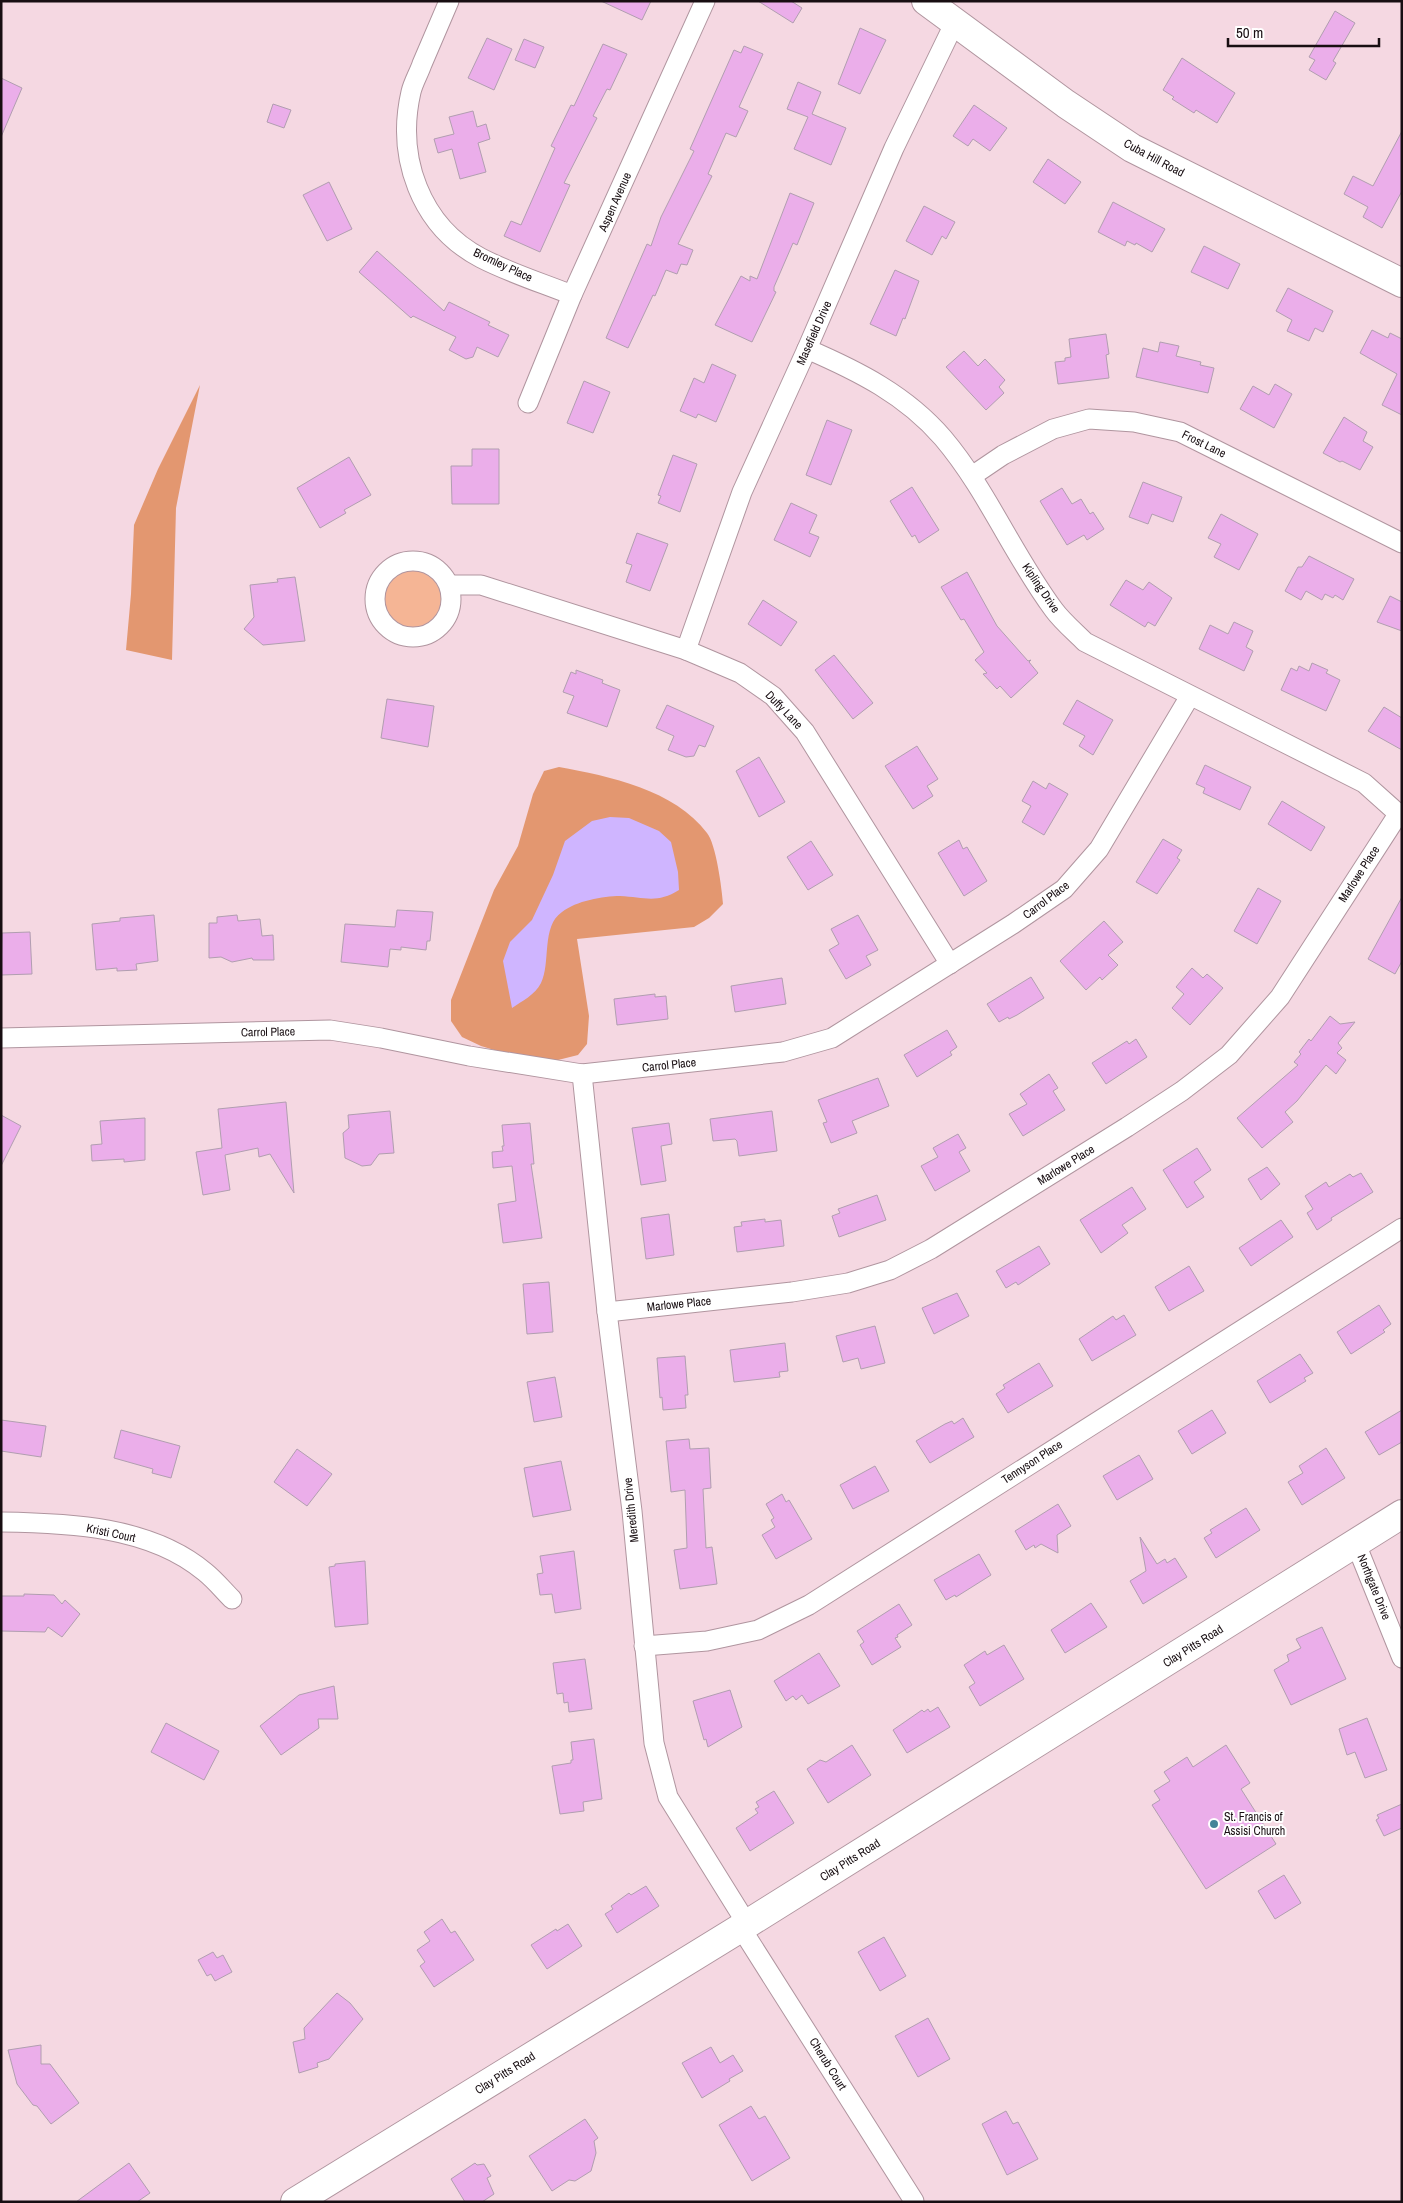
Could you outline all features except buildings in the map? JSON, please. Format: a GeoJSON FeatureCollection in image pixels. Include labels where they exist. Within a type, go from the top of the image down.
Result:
{"type":"FeatureCollection","features":[{"type":"Feature","properties":{"kind":"street","name":"Bromley Place"},"geometry":{"type":"LineString","coordinates":[[449,1],[411,91],[405,128],[407,156],[415,184],[431,214],[455,240],[481,257],[572,295]]}},
{"type":"Feature","properties":{"kind":"street","name":"Aspen Avenue"},"geometry":{"type":"LineString","coordinates":[[528,403],[572,295],[705,1]]}},
{"type":"Feature","properties":{"kind":"street","name":"Cuba Hill Road"},"geometry":{"type":"LineString","coordinates":[[926,1],[1066,104],[1132,148],[1401,281]]}},
{"type":"Feature","properties":{"kind":"street","name":"Masefield Drive"},"geometry":{"type":"LineString","coordinates":[[686,650],[742,492],[807,349],[894,148],[955,22]]}},
{"type":"Feature","properties":{"kind":"street","name":"Kipling Drive"},"geometry":{"type":"LineString","coordinates":[[807,349],[847,366],[885,387],[914,409],[942,437],[972,476],[1001,528],[1054,611],[1085,642],[1364,783],[1400,815]]}},
{"type":"Feature","properties":{"kind":"street","name":"Frost Lane"},"geometry":{"type":"LineString","coordinates":[[972,476],[1003,455],[1053,429],[1090,419],[1134,422],[1180,432],[1402,543]]}},
{"type":"Feature","properties":{"kind":"street"},"geometry":{"type":"LineString","coordinates":[[421,561],[433,566],[443,574],[449,585],[452,598],[450,610],[436,630],[425,635],[412,637],[400,635],[385,625],[376,609],[374,596],[378,583],[385,572],[395,564],[421,561]]}},
{"type":"Feature","properties":{"kind":"street","name":"Duffy Lane"},"geometry":{"type":"LineString","coordinates":[[449,585],[481,585],[686,650],[747,677],[773,696],[805,732],[950,964]]}},
{"type":"Feature","properties":{"kind":"street","name":"Carrol Place"},"geometry":{"type":"LineString","coordinates":[[1,1038],[330,1030],[381,1038],[469,1056],[582,1074],[783,1052],[832,1038],[1013,924],[1064,889],[1099,850],[1190,696]]}},
{"type":"Feature","properties":{"kind":"street","name":"Marlowe Place"},"geometry":{"type":"LineString","coordinates":[[607,1312],[792,1292],[848,1283],[890,1270],[931,1249],[1126,1128],[1182,1091],[1229,1055],[1280,997],[1400,815]]}},
{"type":"Feature","properties":{"kind":"street","name":"Meredith Drive"},"geometry":{"type":"LineString","coordinates":[[582,1074],[607,1312],[632,1511],[654,1743],[668,1797],[744,1926]]}},
{"type":"Feature","properties":{"kind":"street","name":"Tennyson Place"},"geometry":{"type":"LineString","coordinates":[[644,1646],[707,1641],[758,1630],[809,1605],[1402,1228]]}},
{"type":"Feature","properties":{"kind":"street","name":"Clay Pitts Road"},"geometry":{"type":"LineString","coordinates":[[295,2202],[744,1926],[1402,1514]]}},
{"type":"Feature","properties":{"kind":"street","name":"Kristi Court"},"geometry":{"type":"LineString","coordinates":[[1,1522],[55,1523],[125,1534],[173,1551],[205,1571],[232,1599]]}},
{"type":"Feature","properties":{"kind":"street","name":"Northgate Drive"},"geometry":{"type":"LineString","coordinates":[[1356,1544],[1402,1658]]}},
{"type":"Feature","properties":{"kind":"street","name":"Cherub Court"},"geometry":{"type":"LineString","coordinates":[[744,1926],[914,2201]]}},
{"type":"Feature","properties":{"kind":"shaded area"},"geometry":{"type":"Polygon","coordinates":[[[200,385],[176,508],[172,660],[126,650],[134,525],[158,469],[200,385]]]}},
{"type":"Feature","properties":{"kind":"shaded area"},"geometry":{"type":"Polygon","coordinates":[[[413,567],[431,573],[439,581],[445,599],[439,617],[431,625],[413,631],[395,625],[387,617],[381,599],[387,581],[395,573],[413,567]]]}},
{"type":"Feature","properties":{"kind":"shaded area"},"geometry":{"type":"Polygon","coordinates":[[[559,767],[599,775],[640,787],[677,806],[694,818],[707,833],[713,847],[720,878],[723,904],[709,918],[694,927],[577,939],[589,1016],[587,1044],[578,1055],[550,1062],[514,1056],[481,1046],[462,1037],[451,1021],[451,1000],[494,890],[518,846],[533,794],[544,771],[559,767]]]}},
{"type":"Feature","properties":{"kind":"shaded area"},"geometry":{"type":"Polygon","coordinates":[[[610,817],[629,818],[659,831],[671,842],[678,872],[679,890],[657,898],[620,896],[598,898],[582,902],[562,912],[555,918],[551,926],[546,965],[541,983],[532,994],[512,1008],[503,961],[510,942],[532,920],[553,875],[565,841],[592,821],[610,817]]]}},
{"type":"Feature","properties":{"kind":"place","name":"St. Francis of Assisi Church"},"geometry":{"type":"Point","coordinates":[1214,1824]}}]}
